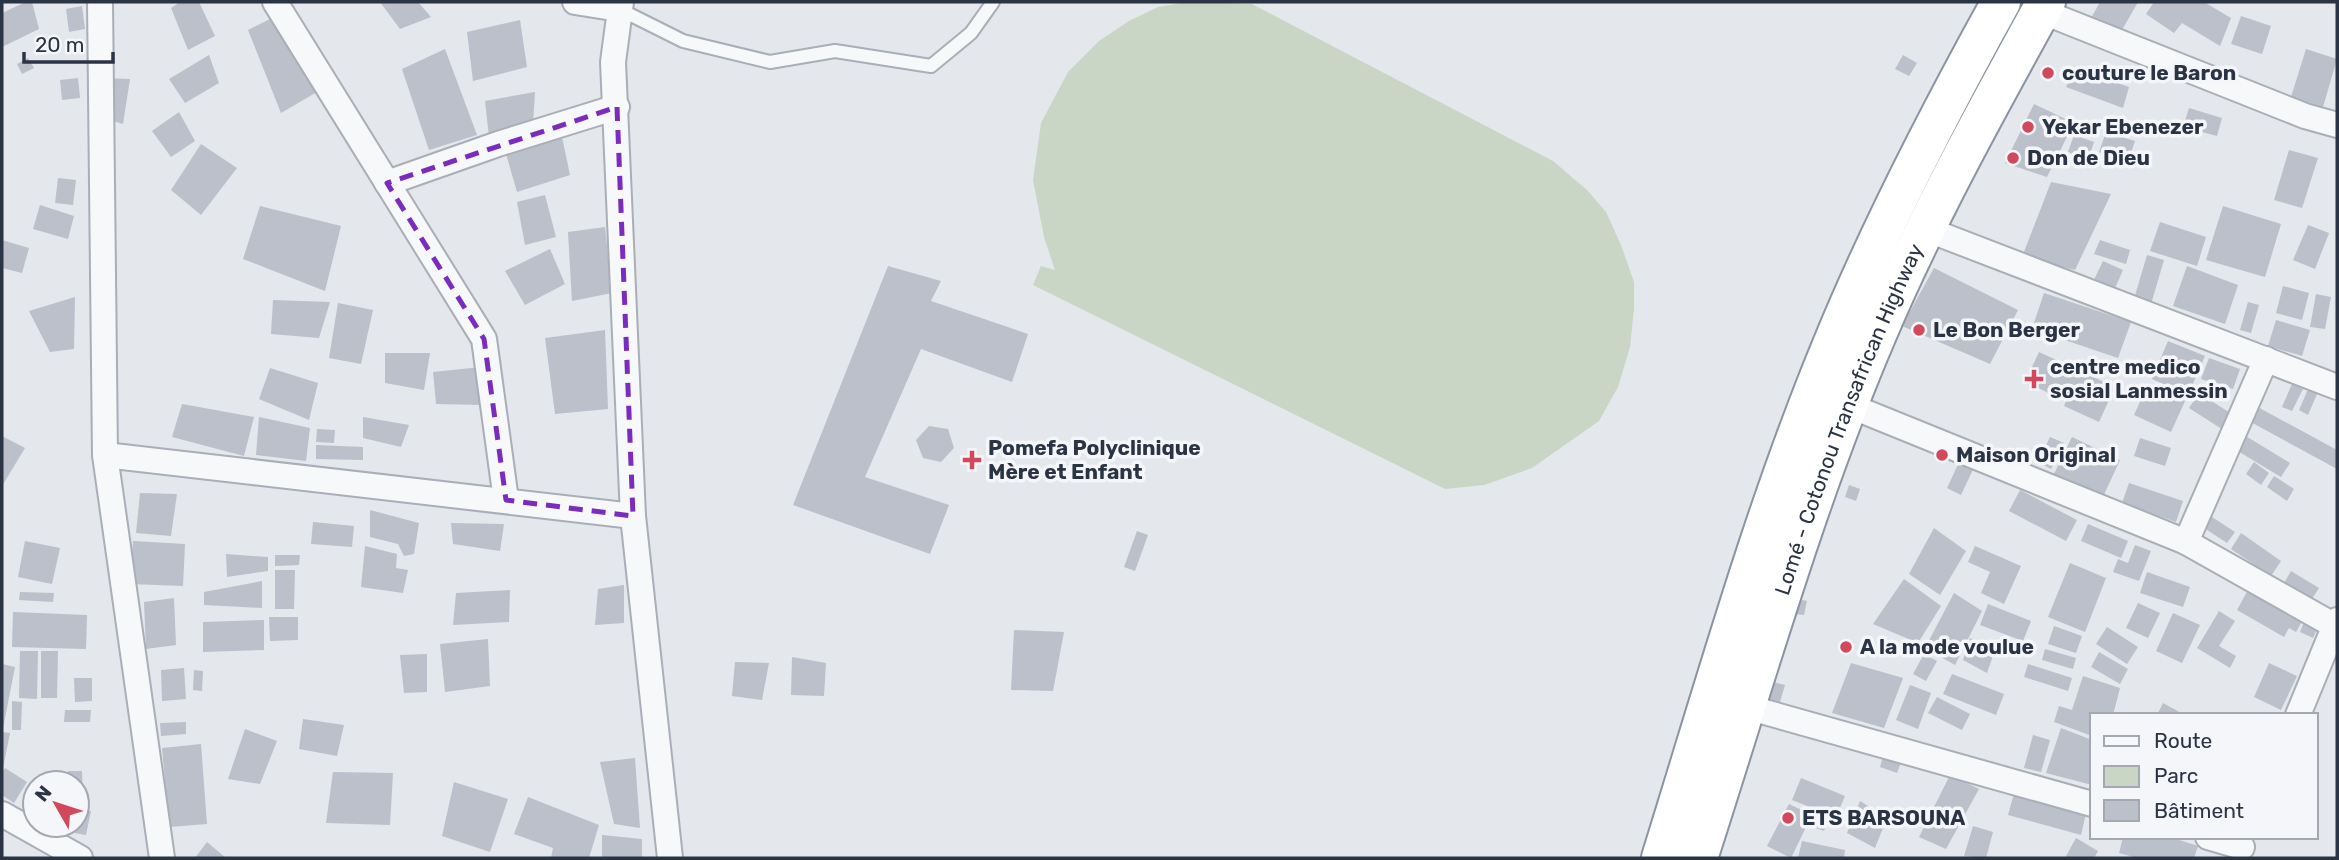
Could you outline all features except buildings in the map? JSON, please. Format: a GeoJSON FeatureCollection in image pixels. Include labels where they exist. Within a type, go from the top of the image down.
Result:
{"type":"FeatureCollection","features":[{"type":"Feature","properties":{"kind":"highway","name":"Lomé - Cotonou Transafrican Highway"},"geometry":{"type":"LineString","coordinates":[[1661,858],[1758,550],[1834,339],[1911,171],[2001,2]]}},
{"type":"Feature","properties":{"kind":"highway","name":"Lomé - Cotonou Transafrican Highway"},"geometry":{"type":"LineString","coordinates":[[1698,858],[1789,571],[1848,405],[1877,333],[1926,229],[2044,6]]}},
{"type":"Feature","properties":{"kind":"street"},"geometry":{"type":"LineString","coordinates":[[100,2],[105,455],[162,858]]}},
{"type":"Feature","properties":{"kind":"street"},"geometry":{"type":"LineString","coordinates":[[275,2],[484,339],[506,500]]}},
{"type":"Feature","properties":{"kind":"street"},"geometry":{"type":"LineString","coordinates":[[575,2],[620,5],[613,62],[633,516],[670,858]]}},
{"type":"Feature","properties":{"kind":"street"},"geometry":{"type":"LineString","coordinates":[[2044,6],[2305,116],[2337,125]]}},
{"type":"Feature","properties":{"kind":"street"},"geometry":{"type":"LineString","coordinates":[[387,183],[498,144],[617,107]]}},
{"type":"Feature","properties":{"kind":"street"},"geometry":{"type":"LineString","coordinates":[[1926,229],[2337,387]]}},
{"type":"Feature","properties":{"kind":"street"},"geometry":{"type":"LineString","coordinates":[[2186,542],[2266,359]]}},
{"type":"Feature","properties":{"kind":"street"},"geometry":{"type":"LineString","coordinates":[[1848,405],[2186,542],[2336,623],[2299,713]]}},
{"type":"Feature","properties":{"kind":"street"},"geometry":{"type":"LineString","coordinates":[[105,455],[633,516]]}},
{"type":"Feature","properties":{"kind":"street"},"geometry":{"type":"LineString","coordinates":[[1747,707],[2090,803]]}},
{"type":"Feature","properties":{"kind":"street"},"geometry":{"type":"LineString","coordinates":[[2,814],[80,858]]}},
{"type":"Feature","properties":{"kind":"street"},"geometry":{"type":"LineString","coordinates":[[2215,839],[2242,847]]}},
{"type":"Feature","properties":{"kind":"lane"},"geometry":{"type":"LineString","coordinates":[[620,5],[683,41],[770,62],[835,51],[931,65],[971,33],[993,2]]}},
{"type":"Feature","properties":{"kind":"highlighted area"},"geometry":{"type":"Polygon","coordinates":[[[617,107],[633,516],[506,500],[484,339],[387,183],[617,107]]]}},
{"type":"Feature","properties":{"kind":"green space"},"geometry":{"type":"Polygon","coordinates":[[[1188,2],[1252,4],[1553,161],[1587,190],[1606,212],[1634,282],[1630,347],[1618,387],[1599,421],[1532,468],[1484,485],[1445,489],[1033,285],[1041,266],[1055,270],[1044,237],[1033,180],[1041,123],[1068,72],[1099,41],[1129,21],[1158,7],[1188,2]]]}},
{"type":"Feature","properties":{"kind":"place","name":"couture le Baron"},"geometry":{"type":"Point","coordinates":[2048,73]}},
{"type":"Feature","properties":{"kind":"place","name":"Yekar Ebenezer"},"geometry":{"type":"Point","coordinates":[2028,127]}},
{"type":"Feature","properties":{"kind":"place","name":"Don de Dieu"},"geometry":{"type":"Point","coordinates":[2013,158]}},
{"type":"Feature","properties":{"kind":"place","name":"Le Bon Berger"},"geometry":{"type":"Point","coordinates":[1919,330]}},
{"type":"Feature","properties":{"kind":"place","name":"centre medico sosial Lanmessin"},"geometry":{"type":"Point","coordinates":[2034,379]}},
{"type":"Feature","properties":{"kind":"place","name":"Maison Original"},"geometry":{"type":"Point","coordinates":[1942,455]}},
{"type":"Feature","properties":{"kind":"place","name":"Pomefa Polyclinique Mère et Enfant"},"geometry":{"type":"Point","coordinates":[972,460]}},
{"type":"Feature","properties":{"kind":"place","name":"A la mode voulue"},"geometry":{"type":"Point","coordinates":[1846,647]}},
{"type":"Feature","properties":{"kind":"place","name":"ETS BARSOUNA"},"geometry":{"type":"Point","coordinates":[1788,818]}}]}
